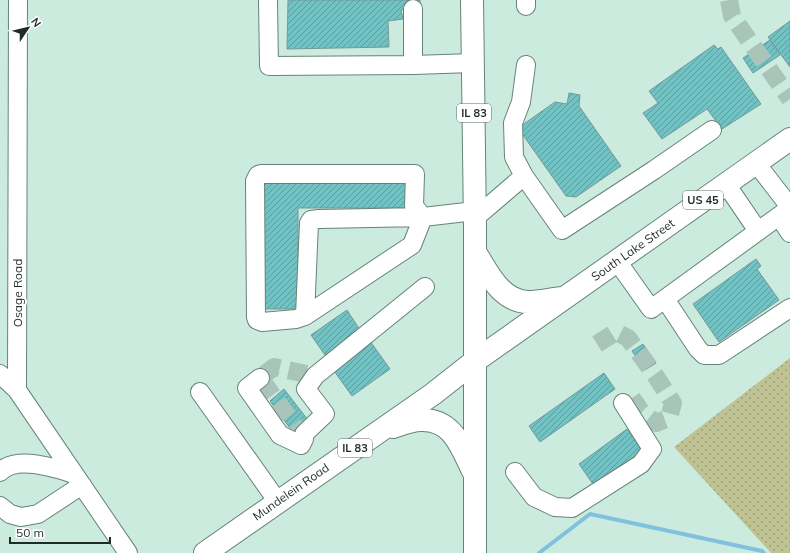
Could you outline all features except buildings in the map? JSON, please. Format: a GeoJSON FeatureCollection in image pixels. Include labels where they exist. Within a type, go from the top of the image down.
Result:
{"type":"FeatureCollection","features":[{"type":"Feature","properties":{"kind":"main road","name":"IL 83"},"geometry":{"type":"LineString","coordinates":[[472,0],[475,215],[475,361]]}},
{"type":"Feature","properties":{"kind":"main road","name":"South Lake Street"},"geometry":{"type":"LineString","coordinates":[[475,361],[790,139]]}},
{"type":"Feature","properties":{"kind":"main road"},"geometry":{"type":"LineString","coordinates":[[475,252],[501,290],[511,298],[526,302],[566,297]]}},
{"type":"Feature","properties":{"kind":"main road"},"geometry":{"type":"LineString","coordinates":[[475,361],[475,553]]}},
{"type":"Feature","properties":{"kind":"main road","name":"Mundelein Road"},"geometry":{"type":"LineString","coordinates":[[205,553],[433,394],[475,361]]}},
{"type":"Feature","properties":{"kind":"main road"},"geometry":{"type":"LineString","coordinates":[[381,430],[420,420],[436,421],[450,430],[475,474]]}},
{"type":"Feature","properties":{"kind":"street","name":"Osage Road"},"geometry":{"type":"LineString","coordinates":[[17,390],[18,0]]}},
{"type":"Feature","properties":{"kind":"street"},"geometry":{"type":"LineString","coordinates":[[268,0],[270,66],[472,63]]}},
{"type":"Feature","properties":{"kind":"street"},"geometry":{"type":"LineString","coordinates":[[413,9],[413,65]]}},
{"type":"Feature","properties":{"kind":"street"},"geometry":{"type":"LineString","coordinates":[[526,65],[520,102],[513,123],[514,157],[524,176],[562,230],[712,130]]}},
{"type":"Feature","properties":{"kind":"street"},"geometry":{"type":"LineString","coordinates":[[756,163],[786,211],[790,233]]}},
{"type":"Feature","properties":{"kind":"street"},"geometry":{"type":"LineString","coordinates":[[415,174],[414,206],[423,217],[412,245],[305,316],[296,319],[262,322],[257,320],[255,181],[258,175],[415,174]]}},
{"type":"Feature","properties":{"kind":"street"},"geometry":{"type":"LineString","coordinates":[[305,316],[309,223],[311,220],[475,215],[524,176]]}},
{"type":"Feature","properties":{"kind":"street"},"geometry":{"type":"LineString","coordinates":[[726,184],[758,231]]}},
{"type":"Feature","properties":{"kind":"street"},"geometry":{"type":"LineString","coordinates":[[617,261],[651,309],[786,211]]}},
{"type":"Feature","properties":{"kind":"street"},"geometry":{"type":"LineString","coordinates":[[260,378],[246,388],[280,435],[301,444],[304,434],[325,414],[306,389],[315,376],[425,287]]}},
{"type":"Feature","properties":{"kind":"street"},"geometry":{"type":"LineString","coordinates":[[665,299],[698,349],[704,355],[719,355],[790,308]]}},
{"type":"Feature","properties":{"kind":"street"},"geometry":{"type":"LineString","coordinates":[[0,374],[17,390],[128,553]]}},
{"type":"Feature","properties":{"kind":"street"},"geometry":{"type":"LineString","coordinates":[[200,392],[278,502]]}},
{"type":"Feature","properties":{"kind":"street"},"geometry":{"type":"LineString","coordinates":[[515,472],[534,497],[555,507],[572,508],[641,464],[652,449],[623,403]]}},
{"type":"Feature","properties":{"kind":"street"},"geometry":{"type":"LineString","coordinates":[[0,472],[4,468],[18,464],[46,465],[78,480]]}},
{"type":"Feature","properties":{"kind":"street"},"geometry":{"type":"LineString","coordinates":[[0,506],[10,514],[21,517],[38,514],[78,480]]}},
{"type":"Feature","properties":{"kind":"green space"},"geometry":{"type":"Polygon","coordinates":[[[790,358],[790,553],[771,553],[674,447],[790,358]]]}},
{"type":"Feature","properties":{"kind":"waterway"},"geometry":{"type":"LineString","coordinates":[[539,553],[590,514],[762,551],[764,553]]}},
{"type":"Feature","properties":{"kind":"tunnel"},"geometry":{"type":"LineString","coordinates":[[729,0],[732,16],[790,99]]}},
{"type":"Feature","properties":{"kind":"tunnel"},"geometry":{"type":"LineString","coordinates":[[597,344],[616,332],[628,338],[673,403],[669,418],[656,423],[641,411],[632,398]]}},
{"type":"Feature","properties":{"kind":"tunnel"},"geometry":{"type":"LineString","coordinates":[[304,439],[260,378],[274,367],[315,376]]}}]}
